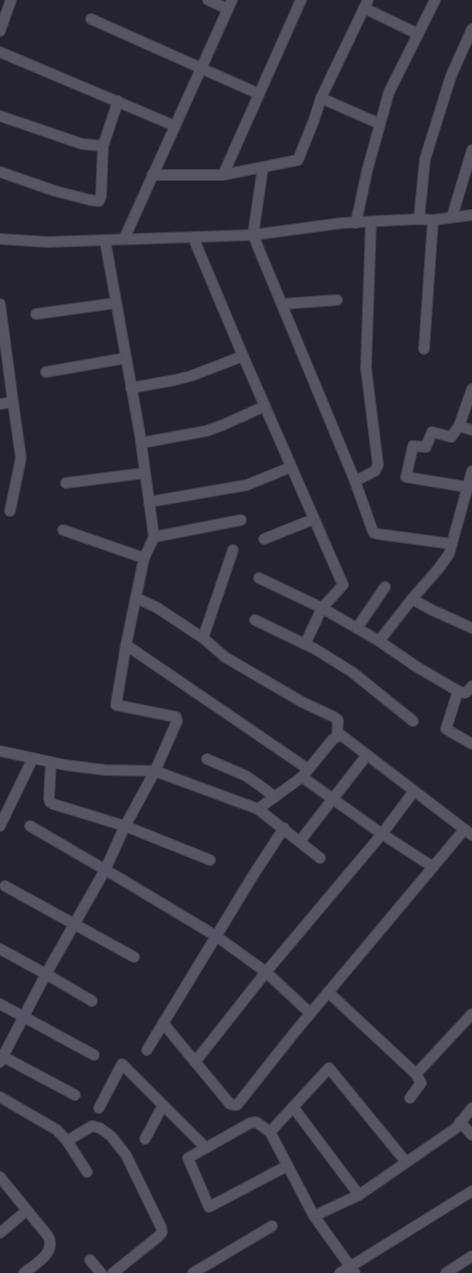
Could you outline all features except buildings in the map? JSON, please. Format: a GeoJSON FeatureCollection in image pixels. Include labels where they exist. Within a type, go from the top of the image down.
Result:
{"type":"FeatureCollection","features":[{"type":"Feature","properties":{"kind":"street"},"geometry":{"type":"LineString","coordinates":[[0,31],[11,0]]}},
{"type":"Feature","properties":{"kind":"street"},"geometry":{"type":"LineString","coordinates":[[124,239],[230,4],[208,0]]}},
{"type":"Feature","properties":{"kind":"street"},"geometry":{"type":"LineString","coordinates":[[223,175],[301,0]]}},
{"type":"Feature","properties":{"kind":"street"},"geometry":{"type":"LineString","coordinates":[[356,223],[367,171],[389,92],[435,0]]}},
{"type":"Feature","properties":{"kind":"street"},"geometry":{"type":"LineString","coordinates":[[152,175],[223,175],[298,160],[321,98],[366,4],[418,34]]}},
{"type":"Feature","properties":{"kind":"street"},"geometry":{"type":"LineString","coordinates":[[91,19],[259,94]]}},
{"type":"Feature","properties":{"kind":"street"},"geometry":{"type":"LineString","coordinates":[[419,219],[425,159],[451,76],[472,30]]}},
{"type":"Feature","properties":{"kind":"street"},"geometry":{"type":"LineString","coordinates":[[0,52],[175,126]]}},
{"type":"Feature","properties":{"kind":"street"},"geometry":{"type":"LineString","coordinates":[[321,98],[380,124]]}},
{"type":"Feature","properties":{"kind":"street"},"geometry":{"type":"LineString","coordinates":[[0,172],[54,191],[99,201],[103,146],[118,101]]}},
{"type":"Feature","properties":{"kind":"street"},"geometry":{"type":"LineString","coordinates":[[0,116],[82,144],[103,146]]}},
{"type":"Feature","properties":{"kind":"street"},"geometry":{"type":"LineString","coordinates":[[452,217],[472,150]]}},
{"type":"Feature","properties":{"kind":"street"},"geometry":{"type":"LineString","coordinates":[[263,167],[253,235],[374,532],[381,535],[452,544]]}},
{"type":"Feature","properties":{"kind":"street"},"geometry":{"type":"LineString","coordinates":[[0,239],[48,242],[253,235],[342,223],[433,220],[472,215]]}},
{"type":"Feature","properties":{"kind":"street"},"geometry":{"type":"LineString","coordinates":[[424,349],[433,220]]}},
{"type":"Feature","properties":{"kind":"street"},"geometry":{"type":"LineString","coordinates":[[354,481],[375,471],[378,465],[366,368],[371,222]]}},
{"type":"Feature","properties":{"kind":"street"},"geometry":{"type":"LineString","coordinates":[[193,237],[343,585],[322,608],[305,644]]}},
{"type":"Feature","properties":{"kind":"street"},"geometry":{"type":"LineString","coordinates":[[76,1095],[1,1058],[105,870],[125,826],[155,771],[177,721],[176,717],[116,704],[144,558],[154,537],[146,473],[105,240]]}},
{"type":"Feature","properties":{"kind":"street"},"geometry":{"type":"LineString","coordinates":[[282,304],[337,300]]}},
{"type":"Feature","properties":{"kind":"street"},"geometry":{"type":"LineString","coordinates":[[36,314],[116,302]]}},
{"type":"Feature","properties":{"kind":"street"},"geometry":{"type":"LineString","coordinates":[[0,304],[22,458],[10,511]]}},
{"type":"Feature","properties":{"kind":"street"},"geometry":{"type":"LineString","coordinates":[[131,388],[191,376],[244,356]]}},
{"type":"Feature","properties":{"kind":"street"},"geometry":{"type":"LineString","coordinates":[[46,372],[126,358]]}},
{"type":"Feature","properties":{"kind":"street"},"geometry":{"type":"LineString","coordinates":[[467,487],[406,477],[413,446],[426,447],[432,432],[451,436],[459,426],[472,389]]}},
{"type":"Feature","properties":{"kind":"street"},"geometry":{"type":"LineString","coordinates":[[0,404],[13,402]]}},
{"type":"Feature","properties":{"kind":"street"},"geometry":{"type":"LineString","coordinates":[[141,443],[206,431],[265,406]]}},
{"type":"Feature","properties":{"kind":"street"},"geometry":{"type":"LineString","coordinates":[[459,426],[472,430]]}},
{"type":"Feature","properties":{"kind":"street"},"geometry":{"type":"LineString","coordinates":[[149,502],[240,486],[292,467]]}},
{"type":"Feature","properties":{"kind":"street"},"geometry":{"type":"LineString","coordinates":[[379,641],[449,554],[472,471]]}},
{"type":"Feature","properties":{"kind":"street"},"geometry":{"type":"LineString","coordinates":[[66,483],[146,473]]}},
{"type":"Feature","properties":{"kind":"street"},"geometry":{"type":"LineString","coordinates":[[264,539],[314,519]]}},
{"type":"Feature","properties":{"kind":"street"},"geometry":{"type":"LineString","coordinates":[[154,537],[241,520]]}},
{"type":"Feature","properties":{"kind":"street"},"geometry":{"type":"LineString","coordinates":[[63,530],[144,558]]}},
{"type":"Feature","properties":{"kind":"street"},"geometry":{"type":"LineString","coordinates":[[203,638],[233,550]]}},
{"type":"Feature","properties":{"kind":"street"},"geometry":{"type":"LineString","coordinates":[[259,578],[322,608],[379,641],[417,667],[458,691],[465,693],[472,686]]}},
{"type":"Feature","properties":{"kind":"street"},"geometry":{"type":"LineString","coordinates":[[357,628],[385,587]]}},
{"type":"Feature","properties":{"kind":"street"},"geometry":{"type":"LineString","coordinates":[[136,598],[156,607],[203,638],[225,657],[302,702],[338,720],[337,737]]}},
{"type":"Feature","properties":{"kind":"street"},"geometry":{"type":"LineString","coordinates":[[412,599],[432,610],[472,627]]}},
{"type":"Feature","properties":{"kind":"street"},"geometry":{"type":"LineString","coordinates":[[255,620],[315,649],[352,672],[413,721]]}},
{"type":"Feature","properties":{"kind":"street"},"geometry":{"type":"LineString","coordinates":[[126,645],[305,773],[332,798],[382,834],[433,867]]}},
{"type":"Feature","properties":{"kind":"street"},"geometry":{"type":"LineString","coordinates":[[458,691],[446,729],[472,744]]}},
{"type":"Feature","properties":{"kind":"street"},"geometry":{"type":"LineString","coordinates":[[163,1023],[230,1104],[234,1106],[433,867],[468,832],[341,735],[333,739],[305,773],[258,809]]}},
{"type":"Feature","properties":{"kind":"street"},"geometry":{"type":"LineString","coordinates":[[0,751],[51,762],[104,770],[155,771],[258,809],[320,858]]}},
{"type":"Feature","properties":{"kind":"street"},"geometry":{"type":"LineString","coordinates":[[300,841],[367,755]]}},
{"type":"Feature","properties":{"kind":"street"},"geometry":{"type":"LineString","coordinates":[[0,826],[33,758]]}},
{"type":"Feature","properties":{"kind":"street"},"geometry":{"type":"LineString","coordinates":[[207,759],[246,776],[275,797]]}},
{"type":"Feature","properties":{"kind":"street"},"geometry":{"type":"LineString","coordinates":[[51,762],[50,802],[57,806],[125,826],[210,860]]}},
{"type":"Feature","properties":{"kind":"street"},"geometry":{"type":"LineString","coordinates":[[196,1062],[266,972],[382,834],[414,791]]}},
{"type":"Feature","properties":{"kind":"street"},"geometry":{"type":"LineString","coordinates":[[30,826],[216,936],[266,972],[310,1013]]}},
{"type":"Feature","properties":{"kind":"street"},"geometry":{"type":"LineString","coordinates":[[147,1050],[252,876],[284,828]]}},
{"type":"Feature","properties":{"kind":"street"},"geometry":{"type":"LineString","coordinates":[[5,886],[134,957]]}},
{"type":"Feature","properties":{"kind":"street"},"geometry":{"type":"LineString","coordinates":[[0,949],[92,1000]]}},
{"type":"Feature","properties":{"kind":"street"},"geometry":{"type":"LineString","coordinates":[[328,992],[416,1074],[421,1083],[410,1098]]}},
{"type":"Feature","properties":{"kind":"street"},"geometry":{"type":"LineString","coordinates":[[0,1004],[94,1054]]}},
{"type":"Feature","properties":{"kind":"street"},"geometry":{"type":"LineString","coordinates":[[416,1074],[472,1014]]}},
{"type":"Feature","properties":{"kind":"street"},"geometry":{"type":"LineString","coordinates":[[99,1108],[122,1064],[206,1148]]}},
{"type":"Feature","properties":{"kind":"street"},"geometry":{"type":"LineString","coordinates":[[270,1132],[328,1068],[406,1162]]}},
{"type":"Feature","properties":{"kind":"street"},"geometry":{"type":"LineString","coordinates":[[0,1097],[57,1130],[67,1141],[87,1172]]}},
{"type":"Feature","properties":{"kind":"street"},"geometry":{"type":"LineString","coordinates":[[145,1139],[163,1105]]}},
{"type":"Feature","properties":{"kind":"street"},"geometry":{"type":"LineString","coordinates":[[293,1107],[359,1195]]}},
{"type":"Feature","properties":{"kind":"street"},"geometry":{"type":"LineString","coordinates":[[314,1216],[359,1195],[456,1128],[471,1111]]}},
{"type":"Feature","properties":{"kind":"street"},"geometry":{"type":"LineString","coordinates":[[287,1166],[209,1207],[188,1158],[250,1123],[256,1122],[270,1132],[314,1216],[353,1269]]}},
{"type":"Feature","properties":{"kind":"street"},"geometry":{"type":"LineString","coordinates":[[460,1122],[472,1135]]}},
{"type":"Feature","properties":{"kind":"street"},"geometry":{"type":"LineString","coordinates":[[67,1141],[95,1126],[111,1136],[126,1154],[161,1227],[162,1232],[159,1236],[113,1273]]}},
{"type":"Feature","properties":{"kind":"street"},"geometry":{"type":"LineString","coordinates":[[0,1178],[48,1236],[50,1241],[51,1246],[47,1253],[24,1273]]}},
{"type":"Feature","properties":{"kind":"street"},"geometry":{"type":"LineString","coordinates":[[340,1273],[353,1269],[472,1192]]}},
{"type":"Feature","properties":{"kind":"street"},"geometry":{"type":"LineString","coordinates":[[0,1232],[26,1211]]}},
{"type":"Feature","properties":{"kind":"street"},"geometry":{"type":"LineString","coordinates":[[198,1272],[272,1226]]}},
{"type":"Feature","properties":{"kind":"street"},"geometry":{"type":"LineString","coordinates":[[446,1273],[472,1256]]}},
{"type":"Feature","properties":{"kind":"street"},"geometry":{"type":"LineString","coordinates":[[90,1260],[101,1273]]}}]}
